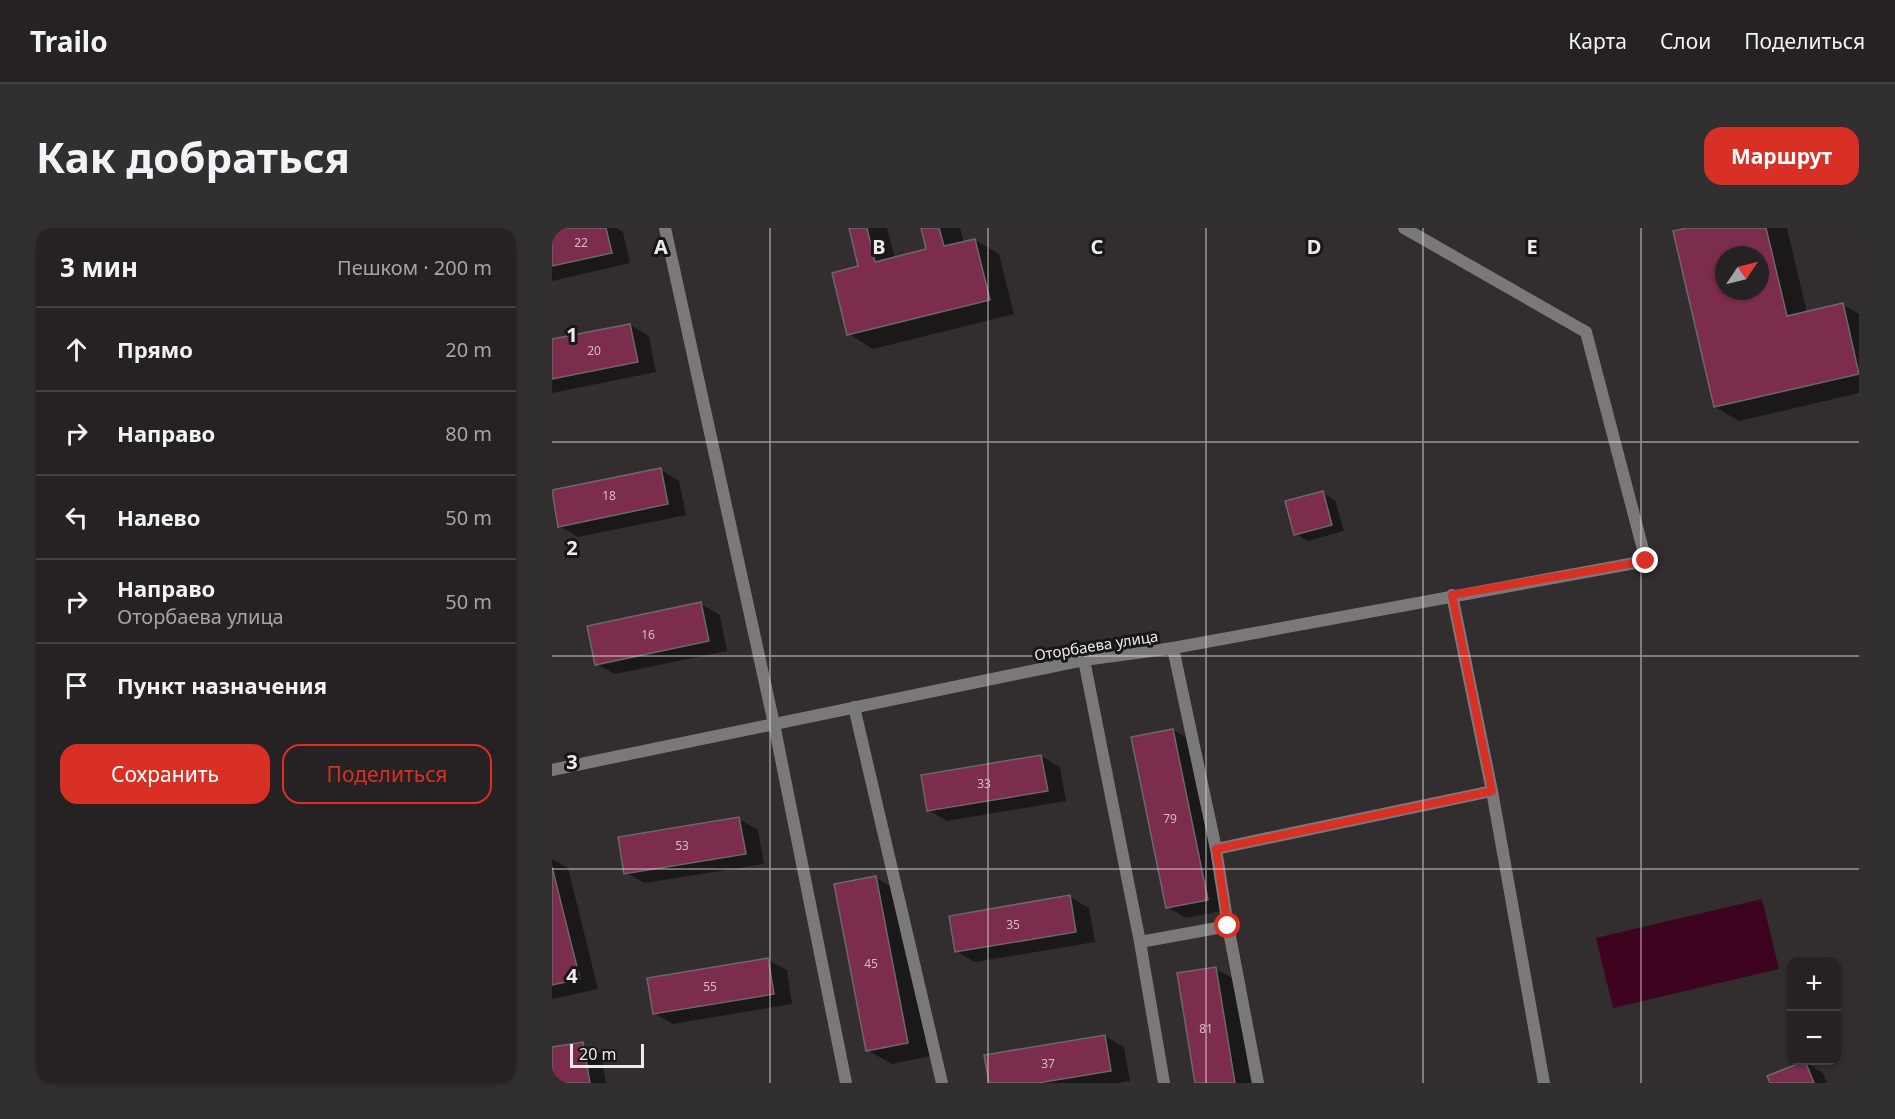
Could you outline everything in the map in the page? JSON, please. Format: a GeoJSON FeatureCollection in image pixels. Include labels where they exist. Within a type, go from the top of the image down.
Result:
{"type":"FeatureCollection","features":[{"type":"Feature","properties":{"kind":"street"},"geometry":{"type":"LineString","coordinates":[[665,228],[774,724],[846,1083]]}},
{"type":"Feature","properties":{"kind":"street","name":"Оторбаева улица"},"geometry":{"type":"LineString","coordinates":[[552,769],[1084,660],[1173,648],[1646,561],[1586,332],[1404,228]]}},
{"type":"Feature","properties":{"kind":"street"},"geometry":{"type":"LineString","coordinates":[[1452,595],[1492,791],[1544,1083]]}},
{"type":"Feature","properties":{"kind":"street"},"geometry":{"type":"LineString","coordinates":[[1173,648],[1216,849],[1258,1083]]}},
{"type":"Feature","properties":{"kind":"street"},"geometry":{"type":"LineString","coordinates":[[1084,660],[1140,942],[1164,1083]]}},
{"type":"Feature","properties":{"kind":"street"},"geometry":{"type":"LineString","coordinates":[[855,707],[942,1083]]}},
{"type":"Feature","properties":{"kind":"street"},"geometry":{"type":"LineString","coordinates":[[1216,849],[1492,791]]}},
{"type":"Feature","properties":{"kind":"street"},"geometry":{"type":"LineString","coordinates":[[1140,942],[1228,926]]}},
{"type":"Feature","properties":{"kind":"shaded area"},"geometry":{"type":"Polygon","coordinates":[[[1762,899],[1779,969],[1613,1008],[1596,938],[1762,899]]]}},
{"type":"Feature","properties":{"kind":"building"},"geometry":{"type":"Polygon","coordinates":[[[566,228],[606,228],[612,253],[552,266],[552,231],[566,228]]]}},
{"type":"Feature","properties":{"kind":"building"},"geometry":{"type":"Polygon","coordinates":[[[849,228],[867,228],[875,262],[926,249],[921,228],[939,228],[944,246],[975,239],[990,300],[847,335],[832,273],[858,266],[849,228]]]}},
{"type":"Feature","properties":{"kind":"building"},"geometry":{"type":"Polygon","coordinates":[[[1687,228],[1766,228],[1787,316],[1843,303],[1859,374],[1714,407],[1673,231],[1687,228]]]}},
{"type":"Feature","properties":{"kind":"building"},"geometry":{"type":"Polygon","coordinates":[[[630,324],[638,362],[552,379],[552,339],[630,324]]]}},
{"type":"Feature","properties":{"kind":"building"},"geometry":{"type":"Polygon","coordinates":[[[661,468],[668,504],[558,527],[552,490],[661,468]]]}},
{"type":"Feature","properties":{"kind":"building"},"geometry":{"type":"Polygon","coordinates":[[[1323,491],[1332,525],[1294,535],[1285,501],[1323,491]]]}},
{"type":"Feature","properties":{"kind":"building"},"geometry":{"type":"Polygon","coordinates":[[[701,602],[709,641],[595,665],[587,626],[701,602]]]}},
{"type":"Feature","properties":{"kind":"building"},"geometry":{"type":"Polygon","coordinates":[[[1173,729],[1208,900],[1166,908],[1131,737],[1173,729]]]}},
{"type":"Feature","properties":{"kind":"building"},"geometry":{"type":"Polygon","coordinates":[[[1041,755],[1048,791],[927,811],[921,775],[1041,755]]]}},
{"type":"Feature","properties":{"kind":"building"},"geometry":{"type":"Polygon","coordinates":[[[739,817],[746,854],[624,874],[618,837],[739,817]]]}},
{"type":"Feature","properties":{"kind":"building"},"geometry":{"type":"Polygon","coordinates":[[[552,867],[580,979],[552,985],[552,867]]]}},
{"type":"Feature","properties":{"kind":"building"},"geometry":{"type":"Polygon","coordinates":[[[876,876],[908,1043],[866,1051],[834,884],[876,876]]]}},
{"type":"Feature","properties":{"kind":"building"},"geometry":{"type":"Polygon","coordinates":[[[1070,895],[1076,932],[955,952],[949,916],[1070,895]]]}},
{"type":"Feature","properties":{"kind":"building"},"geometry":{"type":"Polygon","coordinates":[[[768,958],[774,994],[653,1014],[647,978],[768,958]]]}},
{"type":"Feature","properties":{"kind":"building"},"geometry":{"type":"Polygon","coordinates":[[[1216,967],[1235,1083],[1195,1083],[1177,973],[1216,967]]]}},
{"type":"Feature","properties":{"kind":"building"},"geometry":{"type":"Polygon","coordinates":[[[1105,1035],[1111,1071],[1038,1083],[989,1083],[984,1055],[1105,1035]]]}},
{"type":"Feature","properties":{"kind":"building"},"geometry":{"type":"Polygon","coordinates":[[[583,1042],[590,1083],[552,1083],[552,1047],[583,1042]]]}},
{"type":"Feature","properties":{"kind":"building"},"geometry":{"type":"Polygon","coordinates":[[[1795,1065],[1807,1065],[1814,1083],[1770,1083],[1767,1076],[1795,1065]]]}},
{"type":"Feature","properties":{"kind":"route"},"geometry":{"type":"LineString","coordinates":[[1228,926],[1216,849],[1492,791],[1452,595],[1646,561]]}}]}
